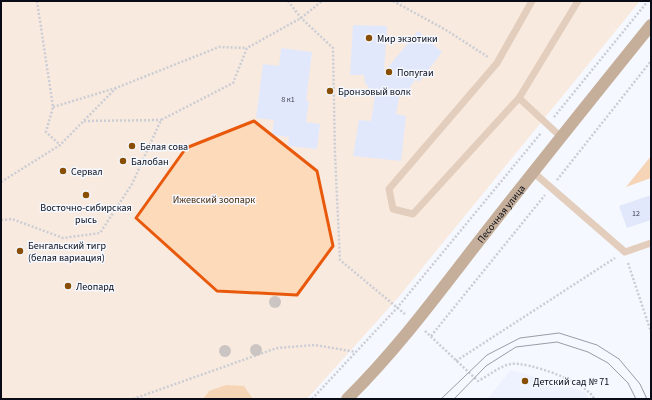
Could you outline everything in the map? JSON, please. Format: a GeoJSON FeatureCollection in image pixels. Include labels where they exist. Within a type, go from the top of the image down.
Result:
{"type":"FeatureCollection","features":[{"type":"Feature","properties":{"kind":"main road","name":"Песочная улица"},"geometry":{"type":"LineString","coordinates":[[347,399],[363,383],[415,323],[533,172],[651,25]]}},
{"type":"Feature","properties":{"kind":"lane"},"geometry":{"type":"LineString","coordinates":[[532,1],[497,63],[389,189],[393,209],[413,214],[519,98],[578,1]]}},
{"type":"Feature","properties":{"kind":"lane"},"geometry":{"type":"LineString","coordinates":[[519,98],[561,137]]}},
{"type":"Feature","properties":{"kind":"lane"},"geometry":{"type":"LineString","coordinates":[[533,172],[625,252],[651,243]]}},
{"type":"Feature","properties":{"kind":"path"},"geometry":{"type":"LineString","coordinates":[[37,1],[53,107],[46,132],[60,145]]}},
{"type":"Feature","properties":{"kind":"path"},"geometry":{"type":"LineString","coordinates":[[288,1],[302,18],[333,48],[334,155],[340,260],[431,336],[478,381],[512,364],[547,370],[582,385],[593,394],[594,399]]}},
{"type":"Feature","properties":{"kind":"path"},"geometry":{"type":"LineString","coordinates":[[53,107],[116,88],[220,47],[247,48],[302,18],[322,1]]}},
{"type":"Feature","properties":{"kind":"path"},"geometry":{"type":"LineString","coordinates":[[393,1],[446,30],[497,63]]}},
{"type":"Feature","properties":{"kind":"path"},"geometry":{"type":"LineString","coordinates":[[312,399],[397,308],[648,1]]}},
{"type":"Feature","properties":{"kind":"path"},"geometry":{"type":"LineString","coordinates":[[84,121],[162,120],[233,83],[247,48]]}},
{"type":"Feature","properties":{"kind":"path"},"geometry":{"type":"LineString","coordinates":[[431,336],[552,188],[651,61]]}},
{"type":"Feature","properties":{"kind":"path"},"geometry":{"type":"LineString","coordinates":[[1,182],[60,145],[116,88]]}},
{"type":"Feature","properties":{"kind":"path"},"geometry":{"type":"LineString","coordinates":[[1,220],[12,219],[63,238],[100,233],[132,184],[162,120]]}},
{"type":"Feature","properties":{"kind":"path"},"geometry":{"type":"LineString","coordinates":[[456,361],[625,252],[651,332]]}},
{"type":"Feature","properties":{"kind":"path"},"geometry":{"type":"LineString","coordinates":[[133,399],[277,348],[315,345],[356,352]]}},
{"type":"Feature","properties":{"kind":"highlighted area"},"geometry":{"type":"Polygon","coordinates":[[[254,121],[317,171],[333,246],[297,295],[217,291],[136,218],[186,148],[254,121]]]}},
{"type":"Feature","properties":{"kind":"shaded area"},"geometry":{"type":"Polygon","coordinates":[[[651,156],[651,178],[626,187],[651,156]]]}},
{"type":"Feature","properties":{"kind":"shaded area","name":"Детский сад № 71"},"geometry":{"type":"Polygon","coordinates":[[[511,370],[586,392],[588,399],[487,399],[511,370]]]}},
{"type":"Feature","properties":{"kind":"shaded area"},"geometry":{"type":"Polygon","coordinates":[[[226,385],[244,386],[253,399],[203,399],[209,391],[226,385]]]}},
{"type":"Feature","properties":{"kind":"green space","name":"Ижевский зоопарк"},"geometry":{"type":"Polygon","coordinates":[[[1,1],[640,1],[397,299],[307,399],[1,399],[1,1]]]}},
{"type":"Feature","properties":{"kind":"building"},"geometry":{"type":"Polygon","coordinates":[[[353,25],[387,26],[384,72],[418,31],[442,52],[419,82],[416,79],[406,93],[399,97],[396,114],[406,116],[401,161],[353,156],[359,120],[371,121],[375,95],[365,83],[364,75],[350,75],[353,25]]]}},
{"type":"Feature","properties":{"kind":"building"},"geometry":{"type":"Polygon","coordinates":[[[281,48],[312,52],[306,101],[309,101],[306,122],[320,124],[317,149],[288,146],[289,137],[272,135],[274,120],[256,118],[263,64],[279,66],[281,48]]]}},
{"type":"Feature","properties":{"kind":"building"},"geometry":{"type":"Polygon","coordinates":[[[651,195],[651,220],[627,228],[619,206],[651,195]]]}},
{"type":"Feature","properties":{"kind":"tram line"},"geometry":{"type":"LineString","coordinates":[[441,399],[487,355],[520,338],[559,333],[597,345],[619,359],[640,384],[647,399]]}},
{"type":"Feature","properties":{"kind":"tram line"},"geometry":{"type":"LineString","coordinates":[[454,399],[486,366],[516,347],[557,342],[588,352],[608,363],[628,383],[636,399]]}},
{"type":"Feature","properties":{"kind":"place","name":"Мир экзотики"},"geometry":{"type":"Point","coordinates":[369,38]}},
{"type":"Feature","properties":{"kind":"place","name":"Попугаи"},"geometry":{"type":"Point","coordinates":[389,72]}},
{"type":"Feature","properties":{"kind":"place","name":"Бронзовый волк"},"geometry":{"type":"Point","coordinates":[330,91]}},
{"type":"Feature","properties":{"kind":"place","name":"Белая сова"},"geometry":{"type":"Point","coordinates":[132,146]}},
{"type":"Feature","properties":{"kind":"place","name":"Балобан"},"geometry":{"type":"Point","coordinates":[123,161]}},
{"type":"Feature","properties":{"kind":"place","name":"Сервал"},"geometry":{"type":"Point","coordinates":[63,171]}},
{"type":"Feature","properties":{"kind":"place","name":"Восточно-сибирская рысь"},"geometry":{"type":"Point","coordinates":[86,195]}},
{"type":"Feature","properties":{"kind":"place","name":"Бенгальский тигр (белая вариация)"},"geometry":{"type":"Point","coordinates":[20,251]}},
{"type":"Feature","properties":{"kind":"place","name":"Леопард"},"geometry":{"type":"Point","coordinates":[68,286]}},
{"type":"Feature","properties":{"kind":"place","name":"Детский сад № 71"},"geometry":{"type":"Point","coordinates":[525,381]}}]}
